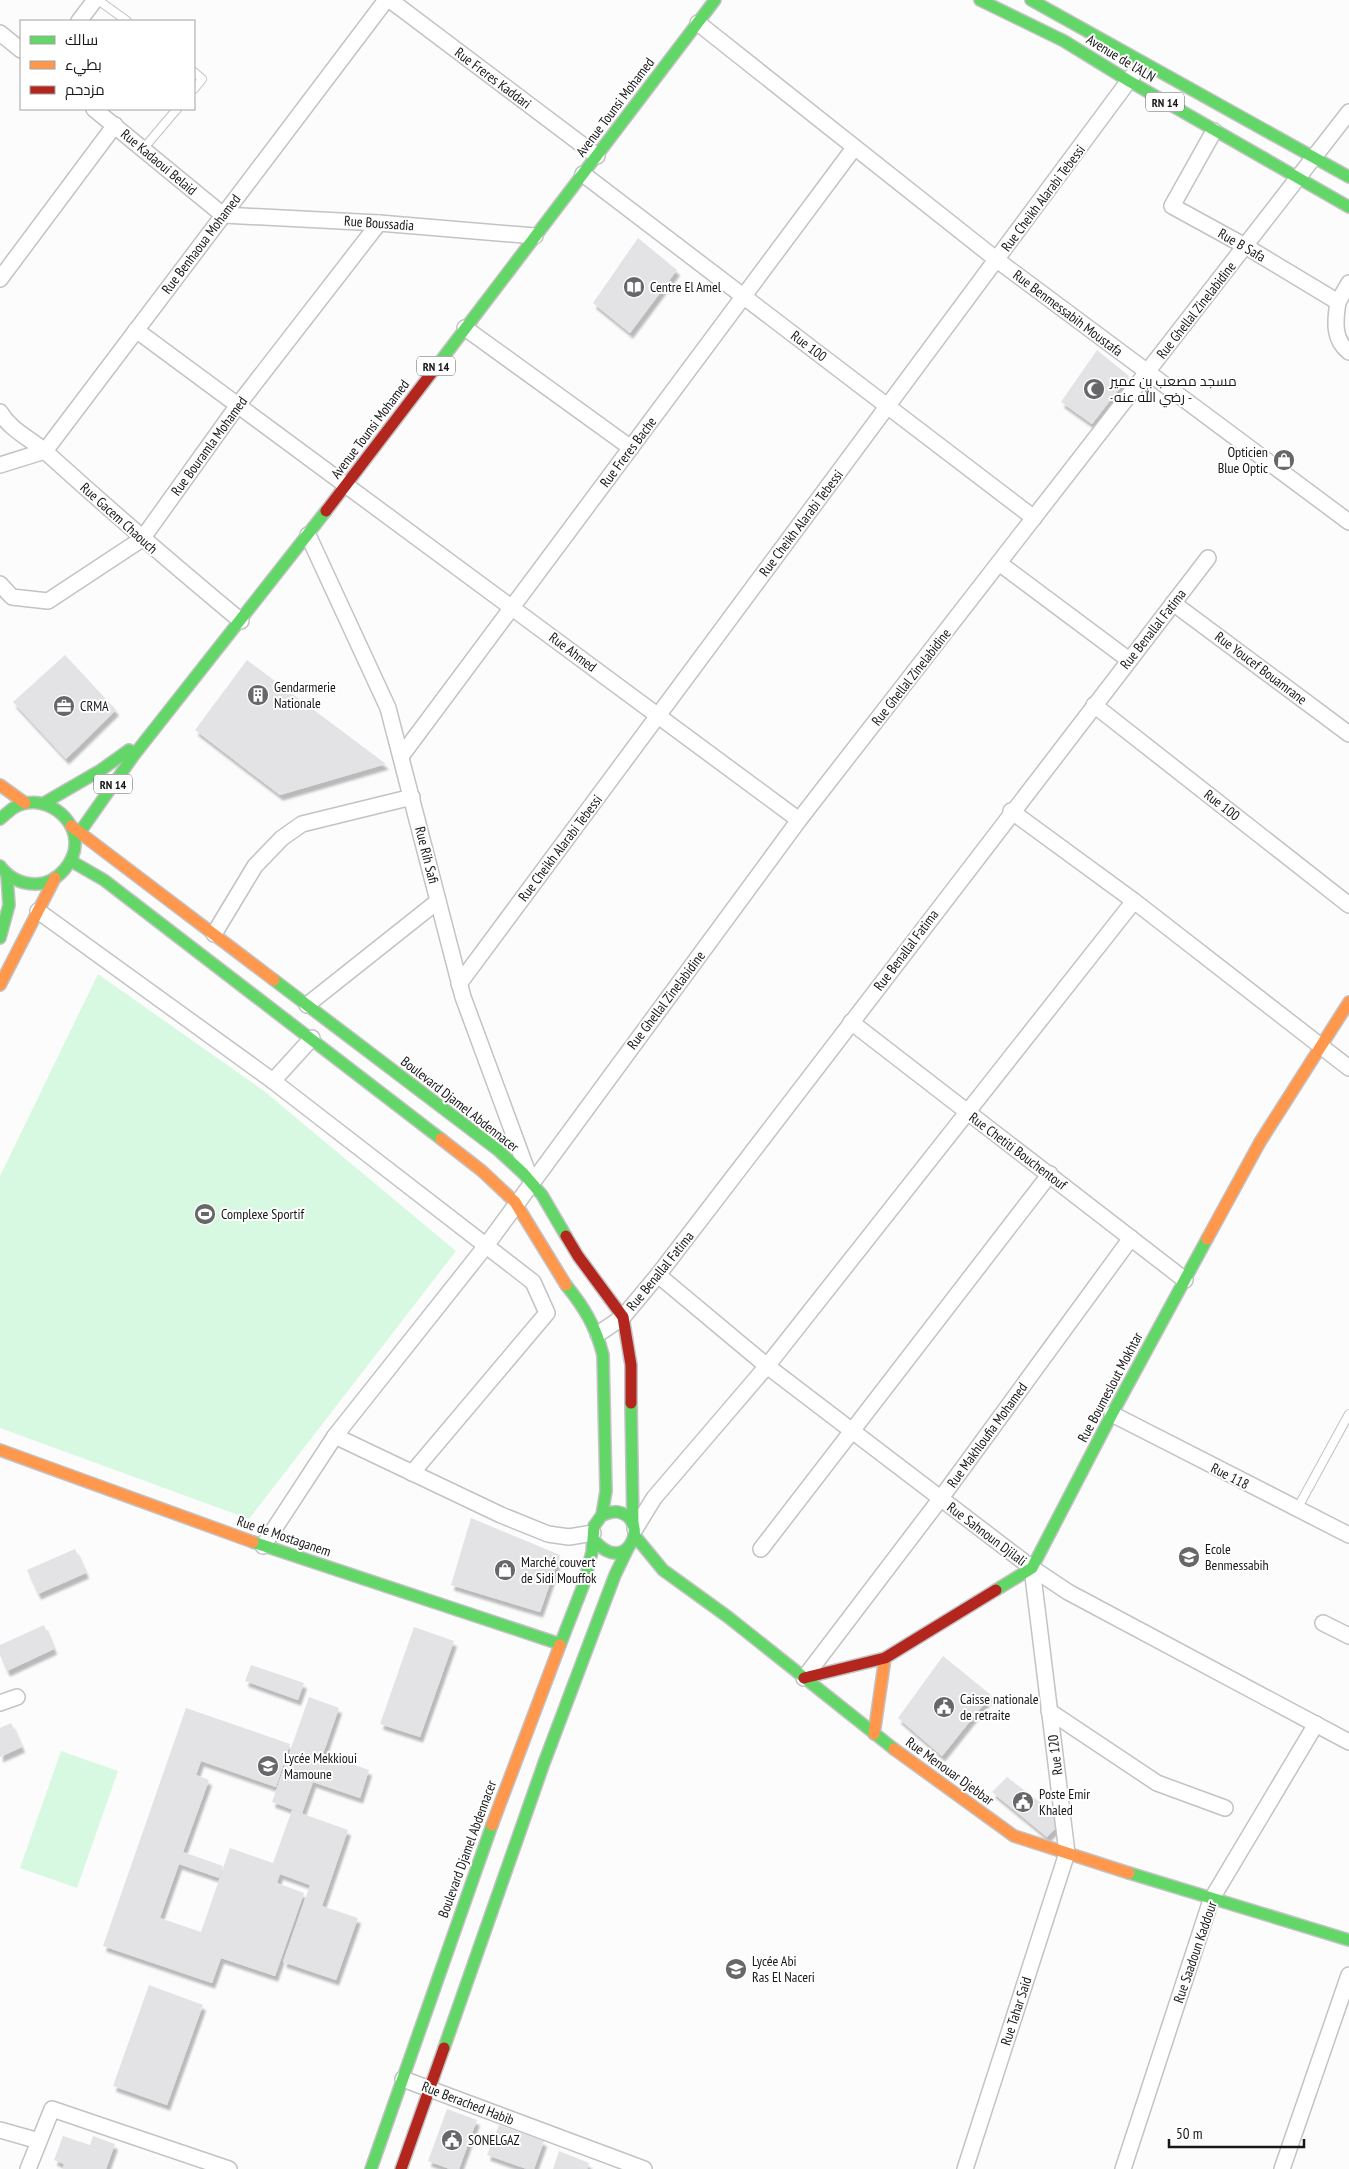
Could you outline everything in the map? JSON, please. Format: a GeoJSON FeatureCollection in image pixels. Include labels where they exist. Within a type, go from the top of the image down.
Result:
{"type":"FeatureCollection","features":[{"type":"Feature","properties":{"kind":"main road","name":"Avenue de l'ALN"},"geometry":{"type":"LineString","coordinates":[[980,0],[1064,41],[1214,131],[1349,206]]}},
{"type":"Feature","properties":{"kind":"main road","name":"Avenue de l'ALN"},"geometry":{"type":"LineString","coordinates":[[1031,0],[1349,177]]}},
{"type":"Feature","properties":{"kind":"main road","name":"Avenue Tounsi Mohamed"},"geometry":{"type":"LineString","coordinates":[[75,833],[308,535],[698,24],[710,2]]}},
{"type":"Feature","properties":{"kind":"main road","name":"Avenue Tounsi Mohamed"},"geometry":{"type":"LineString","coordinates":[[44,803],[101,770],[154,730]]}},
{"type":"Feature","properties":{"kind":"main road"},"geometry":{"type":"LineString","coordinates":[[0,785],[25,802]]}},
{"type":"Feature","properties":{"kind":"main road"},"geometry":{"type":"LineString","coordinates":[[0,819],[13,807],[25,802],[44,803]]}},
{"type":"Feature","properties":{"kind":"main road","name":"Boulevard Djamel Abdennacer"},"geometry":{"type":"LineString","coordinates":[[44,803],[55,808],[64,816],[75,833],[214,934],[498,1150],[531,1182],[552,1211],[578,1256],[623,1317],[631,1365],[634,1530]]}},
{"type":"Feature","properties":{"kind":"main road"},"geometry":{"type":"LineString","coordinates":[[4,871],[18,882],[31,884],[43,883],[55,878],[67,868],[71,861],[75,833]]}},
{"type":"Feature","properties":{"kind":"main road"},"geometry":{"type":"LineString","coordinates":[[71,861],[104,880],[312,1038],[482,1171],[516,1202],[558,1274],[583,1306],[598,1334],[603,1355],[605,1379],[606,1491],[602,1515],[594,1526],[593,1536],[602,1551],[628,1556]]}},
{"type":"Feature","properties":{"kind":"main road"},"geometry":{"type":"LineString","coordinates":[[0,938],[9,905],[4,871]]}},
{"type":"Feature","properties":{"kind":"main road"},"geometry":{"type":"LineString","coordinates":[[0,985],[55,878]]}},
{"type":"Feature","properties":{"kind":"main road","name":"Rue Boumeslout Mokhtar"},"geometry":{"type":"LineString","coordinates":[[1032,1568],[1112,1414],[1260,1142],[1349,1002]]}},
{"type":"Feature","properties":{"kind":"main road","name":"Rue de Mostaganem"},"geometry":{"type":"LineString","coordinates":[[0,1450],[263,1546],[560,1644]]}},
{"type":"Feature","properties":{"kind":"main road"},"geometry":{"type":"LineString","coordinates":[[401,2169],[468,1978],[501,1860],[525,1816],[544,1762],[628,1556],[634,1530],[624,1514],[617,1512],[602,1515]]}},
{"type":"Feature","properties":{"kind":"main road","name":"Rue Menouar Djebbar"},"geometry":{"type":"LineString","coordinates":[[634,1530],[663,1570]]}},
{"type":"Feature","properties":{"kind":"main road","name":"Boulevard Djamel Abdennacer"},"geometry":{"type":"LineString","coordinates":[[371,2169],[498,1806],[586,1575],[593,1536]]}},
{"type":"Feature","properties":{"kind":"main road","name":"Rue Menouar Djebbar"},"geometry":{"type":"LineString","coordinates":[[628,1556],[663,1570],[728,1617],[874,1734],[1014,1836],[1211,1900],[1349,1940]]}},
{"type":"Feature","properties":{"kind":"main road"},"geometry":{"type":"LineString","coordinates":[[804,1678],[885,1658],[1032,1568]]}},
{"type":"Feature","properties":{"kind":"main road"},"geometry":{"type":"LineString","coordinates":[[874,1734],[885,1658]]}},
{"type":"Feature","properties":{"kind":"main road"},"geometry":{"type":"LineString","coordinates":[[517,1754],[528,1765],[544,1762]]}},
{"type":"Feature","properties":{"kind":"main road"},"geometry":{"type":"LineString","coordinates":[[498,1806],[510,1816],[525,1816]]}},
{"type":"Feature","properties":{"kind":"main road"},"geometry":{"type":"LineString","coordinates":[[480,1859],[501,1860]]}},
{"type":"Feature","properties":{"kind":"main road"},"geometry":{"type":"LineString","coordinates":[[441,1968],[458,1966],[468,1978]]}},
{"type":"Feature","properties":{"kind":"street"},"geometry":{"type":"LineString","coordinates":[[80,20],[97,0]]}},
{"type":"Feature","properties":{"kind":"street","name":"Rue Benhaoua Mohamed"},"geometry":{"type":"LineString","coordinates":[[45,451],[386,0]]}},
{"type":"Feature","properties":{"kind":"street","name":"Rue Freres Kaddari"},"geometry":{"type":"LineString","coordinates":[[390,0],[597,156]]}},
{"type":"Feature","properties":{"kind":"street","name":"Rue Benmessabih Moustafa"},"geometry":{"type":"LineString","coordinates":[[698,24],[996,260],[1349,522]]}},
{"type":"Feature","properties":{"kind":"street"},"geometry":{"type":"LineString","coordinates":[[0,33],[20,49]]}},
{"type":"Feature","properties":{"kind":"street","name":"Rue Cheikh Alarabi Tebessi"},"geometry":{"type":"LineString","coordinates":[[459,984],[1143,62]]}},
{"type":"Feature","properties":{"kind":"street","name":"Rue Kadaoui Belaid"},"geometry":{"type":"LineString","coordinates":[[95,110],[223,215]]}},
{"type":"Feature","properties":{"kind":"street","name":"Rue Ghellal Zinelabidine"},"geometry":{"type":"LineString","coordinates":[[263,1546],[335,1436],[485,1247],[516,1202],[799,820],[1349,112]]}},
{"type":"Feature","properties":{"kind":"street"},"geometry":{"type":"LineString","coordinates":[[0,279],[115,125]]}},
{"type":"Feature","properties":{"kind":"street","name":"Rue B Safa"},"geometry":{"type":"LineString","coordinates":[[1214,131],[1172,206],[1245,246],[1338,302]]}},
{"type":"Feature","properties":{"kind":"street","name":"Rue Freres Bache"},"geometry":{"type":"LineString","coordinates":[[402,755],[854,148]]}},
{"type":"Feature","properties":{"kind":"street","name":"Rue 100"},"geometry":{"type":"LineString","coordinates":[[583,174],[1034,518]]}},
{"type":"Feature","properties":{"kind":"street","name":"Rue Boussadia"},"geometry":{"type":"LineString","coordinates":[[223,215],[379,223],[535,236]]}},
{"type":"Feature","properties":{"kind":"street","name":"Rue Bouramla Mohamed"},"geometry":{"type":"LineString","coordinates":[[0,584],[12,597],[48,601],[142,539],[238,405],[379,223]]}},
{"type":"Feature","properties":{"kind":"street"},"geometry":{"type":"LineString","coordinates":[[1349,283],[1338,302],[1335,324],[1340,346],[1349,352]]}},
{"type":"Feature","properties":{"kind":"street"},"geometry":{"type":"LineString","coordinates":[[465,328],[631,448]]}},
{"type":"Feature","properties":{"kind":"street","name":"Rue Ahmed"},"geometry":{"type":"LineString","coordinates":[[136,330],[799,820]]}},
{"type":"Feature","properties":{"kind":"street","name":"Rue Gacem Chaouch"},"geometry":{"type":"LineString","coordinates":[[0,412],[6,423],[45,451],[142,539],[241,621]]}},
{"type":"Feature","properties":{"kind":"street"},"geometry":{"type":"LineString","coordinates":[[0,465],[45,451]]}},
{"type":"Feature","properties":{"kind":"street","name":"Rue Rih Safi"},"geometry":{"type":"LineString","coordinates":[[308,535],[388,708],[402,755],[459,984],[531,1182]]}},
{"type":"Feature","properties":{"kind":"street","name":"Rue Benallal Fatima"},"geometry":{"type":"LineString","coordinates":[[598,1334],[623,1317],[658,1275],[1012,811],[1208,558]]}},
{"type":"Feature","properties":{"kind":"street"},"geometry":{"type":"LineString","coordinates":[[999,563],[1129,660]]}},
{"type":"Feature","properties":{"kind":"street","name":"Rue Youcef Bouamrane"},"geometry":{"type":"LineString","coordinates":[[1173,603],[1349,734]]}},
{"type":"Feature","properties":{"kind":"street","name":"Rue 100"},"geometry":{"type":"LineString","coordinates":[[1094,705],[1349,905]]}},
{"type":"Feature","properties":{"kind":"street"},"geometry":{"type":"LineString","coordinates":[[214,934],[255,866],[282,838],[302,824],[412,797]]}},
{"type":"Feature","properties":{"kind":"street"},"geometry":{"type":"LineString","coordinates":[[1012,811],[1134,902],[1320,1048],[1349,1068]]}},
{"type":"Feature","properties":{"kind":"street"},"geometry":{"type":"LineString","coordinates":[[307,1005],[438,902]]}},
{"type":"Feature","properties":{"kind":"street"},"geometry":{"type":"LineString","coordinates":[[634,1530],[654,1498],[767,1366],[1134,902]]}},
{"type":"Feature","properties":{"kind":"street"},"geometry":{"type":"LineString","coordinates":[[38,911],[273,1082],[485,1247],[533,1282],[547,1313],[412,1473]]}},
{"type":"Feature","properties":{"kind":"street","name":"Rue Chetiti Bouchentouf"},"geometry":{"type":"LineString","coordinates":[[852,1022],[1185,1280]]}},
{"type":"Feature","properties":{"kind":"street"},"geometry":{"type":"LineString","coordinates":[[273,1082],[312,1038]]}},
{"type":"Feature","properties":{"kind":"street"},"geometry":{"type":"LineString","coordinates":[[761,1549],[1050,1174]]}},
{"type":"Feature","properties":{"kind":"street","name":"Rue Makhloufia Mohamed"},"geometry":{"type":"LineString","coordinates":[[804,1678],[940,1498],[1131,1238]]}},
{"type":"Feature","properties":{"kind":"street","name":"Rue Sahnoun Djilali"},"geometry":{"type":"LineString","coordinates":[[658,1275],[767,1366],[1032,1568],[1068,1592],[1349,1742]]}},
{"type":"Feature","properties":{"kind":"street","name":"Rue 118"},"geometry":{"type":"LineString","coordinates":[[1112,1414],[1349,1536]]}},
{"type":"Feature","properties":{"kind":"street"},"geometry":{"type":"LineString","coordinates":[[335,1436],[501,1515],[548,1534],[569,1537],[593,1536]]}},
{"type":"Feature","properties":{"kind":"street","name":"Rue 120"},"geometry":{"type":"LineString","coordinates":[[1032,1568],[1067,1853]]}},
{"type":"Feature","properties":{"kind":"street"},"geometry":{"type":"LineString","coordinates":[[1323,1623],[1349,1636]]}},
{"type":"Feature","properties":{"kind":"street"},"geometry":{"type":"LineString","coordinates":[[0,1703],[16,1697]]}},
{"type":"Feature","properties":{"kind":"street"},"geometry":{"type":"LineString","coordinates":[[1050,1711],[1157,1783],[1226,1808]]}},
{"type":"Feature","properties":{"kind":"street","name":"Rue Saadoun Kaddour"},"geometry":{"type":"LineString","coordinates":[[1123,2169],[1211,1900],[1316,1724]]}},
{"type":"Feature","properties":{"kind":"street","name":"Rue Tahar Said"},"geometry":{"type":"LineString","coordinates":[[965,2169],[1067,1853]]}},
{"type":"Feature","properties":{"kind":"street"},"geometry":{"type":"LineString","coordinates":[[1282,2169],[1349,1975]]}},
{"type":"Feature","properties":{"kind":"street","name":"Rue Berached Habib"},"geometry":{"type":"LineString","coordinates":[[403,2079],[429,2087],[605,2162],[644,2169]]}},
{"type":"Feature","properties":{"kind":"street"},"geometry":{"type":"LineString","coordinates":[[28,2169],[52,2109],[229,2169]]}},
{"type":"Feature","properties":{"kind":"street"},"geometry":{"type":"LineString","coordinates":[[0,2130],[39,2141]]}},
{"type":"Feature","properties":{"kind":"lane"},"geometry":{"type":"LineString","coordinates":[[97,0],[125,20]]}},
{"type":"Feature","properties":{"kind":"lane"},"geometry":{"type":"LineString","coordinates":[[195,73],[202,79],[195,88]]}},
{"type":"Feature","properties":{"kind":"lane"},"geometry":{"type":"LineString","coordinates":[[143,149],[176,110]]}},
{"type":"Feature","properties":{"kind":"lane"},"geometry":{"type":"LineString","coordinates":[[1296,1509],[1349,1414]]}},
{"type":"Feature","properties":{"kind":"green space","name":"Complexe Sportif"},"geometry":{"type":"Polygon","coordinates":[[[98,974],[264,1091],[456,1251],[249,1519],[0,1428],[0,1176],[98,974]]]}},
{"type":"Feature","properties":{"kind":"green space"},"geometry":{"type":"Polygon","coordinates":[[[61,1751],[118,1771],[77,1888],[20,1868],[61,1751]]]}},
{"type":"Feature","properties":{"kind":"building","name":"Centre El Amel"},"geometry":{"type":"Polygon","coordinates":[[[638,238],[677,270],[630,333],[593,303],[638,238]]]}},
{"type":"Feature","properties":{"kind":"building","name":"مسجد مصعب بن عمير -رضي الله عنه -"},"geometry":{"type":"Polygon","coordinates":[[[1097,350],[1129,376],[1092,424],[1061,402],[1097,350]]]}},
{"type":"Feature","properties":{"kind":"building","name":"CRMA"},"geometry":{"type":"Polygon","coordinates":[[[65,655],[116,710],[66,759],[13,702],[65,655]]]}},
{"type":"Feature","properties":{"kind":"building","name":"Gendarmerie Nationale"},"geometry":{"type":"Polygon","coordinates":[[[247,660],[386,764],[280,795],[195,730],[247,660]]]}},
{"type":"Feature","properties":{"kind":"building","name":"Marché couvert de Sidi Mouffok"},"geometry":{"type":"Polygon","coordinates":[[[471,1518],[560,1555],[540,1612],[451,1585],[471,1518]]]}},
{"type":"Feature","properties":{"kind":"building"},"geometry":{"type":"Polygon","coordinates":[[[75,1549],[86,1573],[38,1594],[27,1570],[75,1549]]]}},
{"type":"Feature","properties":{"kind":"building"},"geometry":{"type":"Polygon","coordinates":[[[44,1625],[54,1649],[7,1671],[0,1655],[0,1645],[44,1625]]]}},
{"type":"Feature","properties":{"kind":"building"},"geometry":{"type":"Polygon","coordinates":[[[414,1627],[454,1641],[420,1737],[380,1724],[414,1627]]]}},
{"type":"Feature","properties":{"kind":"building","name":"Caisse nationale de retraite"},"geometry":{"type":"Polygon","coordinates":[[[943,1656],[991,1695],[942,1756],[898,1718],[943,1656]]]}},
{"type":"Feature","properties":{"kind":"building"},"geometry":{"type":"Polygon","coordinates":[[[251,1665],[304,1683],[298,1700],[245,1681],[251,1665]]]}},
{"type":"Feature","properties":{"kind":"building"},"geometry":{"type":"Polygon","coordinates":[[[309,1697],[339,1708],[323,1754],[369,1770],[360,1798],[313,1782],[302,1813],[272,1802],[309,1697]]]}},
{"type":"Feature","properties":{"kind":"building"},"geometry":{"type":"Polygon","coordinates":[[[186,1708],[290,1744],[276,1787],[201,1761],[196,1775],[209,1780],[183,1852],[223,1866],[219,1878],[179,1864],[160,1918],[201,1932],[230,1848],[273,1863],[292,1810],[348,1830],[322,1906],[358,1918],[336,1980],[283,1962],[310,1885],[280,1874],[277,1883],[304,1893],[275,1976],[221,1958],[212,1983],[103,1946],[186,1708]]]}},
{"type":"Feature","properties":{"kind":"building"},"geometry":{"type":"Polygon","coordinates":[[[11,1723],[22,1747],[0,1757],[0,1728],[11,1723]]]}},
{"type":"Feature","properties":{"kind":"building","name":"Poste Emir Khaled"},"geometry":{"type":"Polygon","coordinates":[[[1007,1777],[1054,1813],[1057,1827],[1047,1837],[992,1792],[1007,1777]]]}},
{"type":"Feature","properties":{"kind":"building"},"geometry":{"type":"Polygon","coordinates":[[[149,1985],[203,2005],[167,2105],[113,2086],[149,1985]]]}},
{"type":"Feature","properties":{"kind":"building","name":"SONELGAZ"},"geometry":{"type":"Polygon","coordinates":[[[447,2109],[477,2120],[459,2169],[450,2169],[428,2161],[447,2109]]]}},
{"type":"Feature","properties":{"kind":"building"},"geometry":{"type":"Polygon","coordinates":[[[499,2125],[544,2141],[534,2169],[527,2169],[487,2155],[499,2125]]]}},
{"type":"Feature","properties":{"kind":"building"},"geometry":{"type":"Polygon","coordinates":[[[63,2136],[90,2145],[93,2136],[115,2144],[106,2169],[63,2169],[64,2164],[54,2160],[63,2136]]]}},
{"type":"Feature","properties":{"kind":"building"},"geometry":{"type":"Polygon","coordinates":[[[559,2151],[589,2163],[587,2169],[553,2169],[559,2151]]]}},
{"type":"Feature","properties":{"kind":"traffic: fast"},"geometry":{"type":"LineString","coordinates":[[433,371],[715,0]]}},
{"type":"Feature","properties":{"kind":"traffic: fast"},"geometry":{"type":"LineString","coordinates":[[980,0],[1064,41],[1129,81],[1349,207]]}},
{"type":"Feature","properties":{"kind":"traffic: fast"},"geometry":{"type":"LineString","coordinates":[[1031,0],[1349,177]]}},
{"type":"Feature","properties":{"kind":"traffic: fast"},"geometry":{"type":"LineString","coordinates":[[75,839],[134,755],[326,511]]}},
{"type":"Feature","properties":{"kind":"traffic: fast"},"geometry":{"type":"LineString","coordinates":[[44,803],[101,770],[129,750]]}},
{"type":"Feature","properties":{"kind":"traffic: fast"},"geometry":{"type":"LineString","coordinates":[[0,819],[15,807],[24,803],[44,804],[53,808],[68,821],[73,830],[75,840],[73,856],[64,870],[58,876],[44,883],[31,884],[20,881],[11,877],[0,866]]}},
{"type":"Feature","properties":{"kind":"traffic: fast"},"geometry":{"type":"LineString","coordinates":[[71,861],[104,880],[441,1139]]}},
{"type":"Feature","properties":{"kind":"traffic: fast"},"geometry":{"type":"LineString","coordinates":[[0,938],[9,905],[7,876]]}},
{"type":"Feature","properties":{"kind":"traffic: fast"},"geometry":{"type":"LineString","coordinates":[[274,980],[498,1150],[523,1173],[542,1195],[566,1236]]}},
{"type":"Feature","properties":{"kind":"traffic: fast"},"geometry":{"type":"LineString","coordinates":[[996,1590],[1032,1568],[1112,1414],[1207,1239]]}},
{"type":"Feature","properties":{"kind":"traffic: fast"},"geometry":{"type":"LineString","coordinates":[[566,1285],[589,1318],[603,1355],[606,1491],[602,1515]]}},
{"type":"Feature","properties":{"kind":"traffic: fast"},"geometry":{"type":"LineString","coordinates":[[631,1403],[633,1525]]}},
{"type":"Feature","properties":{"kind":"traffic: fast"},"geometry":{"type":"LineString","coordinates":[[560,1645],[583,1586],[592,1552],[594,1526],[602,1515],[612,1512],[618,1512],[628,1517],[633,1525],[634,1534],[631,1543],[625,1550],[616,1553],[606,1550],[594,1540]]}},
{"type":"Feature","properties":{"kind":"traffic: fast"},"geometry":{"type":"LineString","coordinates":[[635,1536],[663,1570],[728,1617],[894,1749]]}},
{"type":"Feature","properties":{"kind":"traffic: fast"},"geometry":{"type":"LineString","coordinates":[[253,1542],[560,1644]]}},
{"type":"Feature","properties":{"kind":"traffic: fast"},"geometry":{"type":"LineString","coordinates":[[444,2048],[544,1763],[615,1575],[628,1548]]}},
{"type":"Feature","properties":{"kind":"traffic: fast"},"geometry":{"type":"LineString","coordinates":[[371,2169],[492,1825]]}},
{"type":"Feature","properties":{"kind":"traffic: fast"},"geometry":{"type":"LineString","coordinates":[[1129,1873],[1349,1940]]}},
{"type":"Feature","properties":{"kind":"traffic: slow"},"geometry":{"type":"LineString","coordinates":[[0,785],[25,803]]}},
{"type":"Feature","properties":{"kind":"traffic: slow"},"geometry":{"type":"LineString","coordinates":[[71,826],[274,980]]}},
{"type":"Feature","properties":{"kind":"traffic: slow"},"geometry":{"type":"LineString","coordinates":[[0,985],[55,878]]}},
{"type":"Feature","properties":{"kind":"traffic: slow"},"geometry":{"type":"LineString","coordinates":[[1207,1239],[1260,1142],[1349,1002]]}},
{"type":"Feature","properties":{"kind":"traffic: slow"},"geometry":{"type":"LineString","coordinates":[[441,1139],[482,1171],[515,1202],[566,1285]]}},
{"type":"Feature","properties":{"kind":"traffic: slow"},"geometry":{"type":"LineString","coordinates":[[0,1450],[253,1542]]}},
{"type":"Feature","properties":{"kind":"traffic: slow"},"geometry":{"type":"LineString","coordinates":[[492,1825],[560,1645]]}},
{"type":"Feature","properties":{"kind":"traffic: slow"},"geometry":{"type":"LineString","coordinates":[[874,1734],[885,1658]]}},
{"type":"Feature","properties":{"kind":"traffic: slow"},"geometry":{"type":"LineString","coordinates":[[894,1749],[1014,1836],[1129,1873]]}},
{"type":"Feature","properties":{"kind":"traffic: jam"},"geometry":{"type":"LineString","coordinates":[[326,511],[433,371]]}},
{"type":"Feature","properties":{"kind":"traffic: jam"},"geometry":{"type":"LineString","coordinates":[[566,1236],[578,1256],[623,1317],[631,1365],[631,1403]]}},
{"type":"Feature","properties":{"kind":"traffic: jam"},"geometry":{"type":"LineString","coordinates":[[804,1678],[885,1658],[996,1590]]}},
{"type":"Feature","properties":{"kind":"traffic: jam"},"geometry":{"type":"LineString","coordinates":[[401,2169],[444,2048]]}},
{"type":"Feature","properties":{"kind":"place","name":"Centre El Amel"},"geometry":{"type":"Point","coordinates":[634,287]}},
{"type":"Feature","properties":{"kind":"place","name":"مسجد مصعب بن عمير -رضي الله عنه -"},"geometry":{"type":"Point","coordinates":[1094,389]}},
{"type":"Feature","properties":{"kind":"place","name":"Opticien Blue Optic"},"geometry":{"type":"Point","coordinates":[1284,460]}},
{"type":"Feature","properties":{"kind":"place","name":"Gendarmerie Nationale"},"geometry":{"type":"Point","coordinates":[258,695]}},
{"type":"Feature","properties":{"kind":"place","name":"CRMA"},"geometry":{"type":"Point","coordinates":[64,706]}},
{"type":"Feature","properties":{"kind":"place","name":"Complexe Sportif"},"geometry":{"type":"Point","coordinates":[205,1214]}},
{"type":"Feature","properties":{"kind":"place","name":"Ecole Benmessabih"},"geometry":{"type":"Point","coordinates":[1189,1557]}},
{"type":"Feature","properties":{"kind":"place","name":"Marché couvert de Sidi Mouffok"},"geometry":{"type":"Point","coordinates":[505,1570]}},
{"type":"Feature","properties":{"kind":"place","name":"Caisse nationale de retraite"},"geometry":{"type":"Point","coordinates":[944,1707]}},
{"type":"Feature","properties":{"kind":"place","name":"Lycée Mekkioui Mamoune"},"geometry":{"type":"Point","coordinates":[268,1766]}},
{"type":"Feature","properties":{"kind":"place","name":"Poste Emir Khaled"},"geometry":{"type":"Point","coordinates":[1023,1802]}},
{"type":"Feature","properties":{"kind":"place","name":"Lycée Abi Ras El Naceri"},"geometry":{"type":"Point","coordinates":[736,1969]}},
{"type":"Feature","properties":{"kind":"place","name":"SONELGAZ"},"geometry":{"type":"Point","coordinates":[452,2140]}}]}
